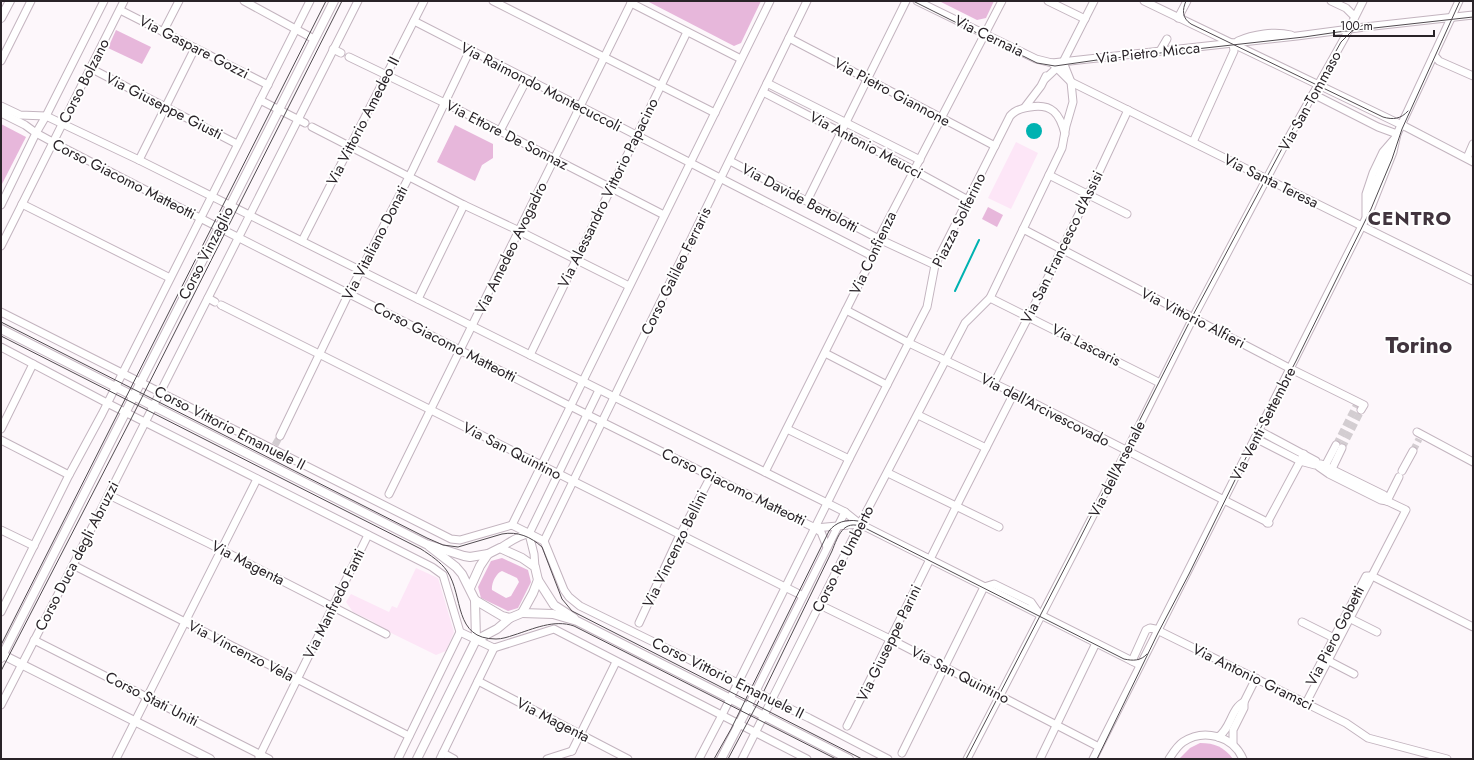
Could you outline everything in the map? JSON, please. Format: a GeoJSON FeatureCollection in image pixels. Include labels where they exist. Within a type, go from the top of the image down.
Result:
{"type":"FeatureCollection","features":[{"type":"Feature","properties":{"kind":"main road"},"geometry":{"type":"LineString","coordinates":[[1,18],[10,1]]}},
{"type":"Feature","properties":{"kind":"main road","name":"Corso Vinzaglio"},"geometry":{"type":"LineString","coordinates":[[134,396],[218,227],[334,1]]}},
{"type":"Feature","properties":{"kind":"main road","name":"Corso Vittorio Emanuele II"},"geometry":{"type":"LineString","coordinates":[[1,329],[426,544],[464,556],[488,554]]}},
{"type":"Feature","properties":{"kind":"main road","name":"Corso Duca degli Abruzzi"},"geometry":{"type":"LineString","coordinates":[[2,656],[134,396]]}},
{"type":"Feature","properties":{"kind":"main road","name":"Corso Vittorio Emanuele II"},"geometry":{"type":"LineString","coordinates":[[426,544],[456,567],[470,588]]}},
{"type":"Feature","properties":{"kind":"main road"},"geometry":{"type":"LineString","coordinates":[[417,759],[476,640],[475,600],[470,588],[480,566],[488,554],[500,548],[522,558],[535,567],[538,580],[522,613],[510,618],[497,629],[476,640]]}},
{"type":"Feature","properties":{"kind":"main road","name":"Corso Vittorio Emanuele II"},"geometry":{"type":"LineString","coordinates":[[538,580],[554,605],[577,621]]}},
{"type":"Feature","properties":{"kind":"main road"},"geometry":{"type":"LineString","coordinates":[[475,600],[497,614],[510,618]]}},
{"type":"Feature","properties":{"kind":"main road","name":"Corso Vittorio Emanuele II"},"geometry":{"type":"LineString","coordinates":[[522,613],[553,614],[577,621],[849,759]]}},
{"type":"Feature","properties":{"kind":"main road","name":"Corso Stati Uniti"},"geometry":{"type":"LineString","coordinates":[[2,656],[22,664],[210,759]]}},
{"type":"Feature","properties":{"kind":"main road","name":"Corso Re Umberto"},"geometry":{"type":"LineString","coordinates":[[721,759],[748,707]]}},
{"type":"Feature","properties":{"kind":"street"},"geometry":{"type":"LineString","coordinates":[[1,61],[31,1]]}},
{"type":"Feature","properties":{"kind":"street","name":"Corso Bolzano"},"geometry":{"type":"LineString","coordinates":[[1,205],[36,133],[104,1]]}},
{"type":"Feature","properties":{"kind":"street","name":"Corso Bolzano"},"geometry":{"type":"LineString","coordinates":[[1,246],[124,1]]}},
{"type":"Feature","properties":{"kind":"street"},"geometry":{"type":"LineString","coordinates":[[163,32],[179,1]]}},
{"type":"Feature","properties":{"kind":"street"},"geometry":{"type":"LineString","coordinates":[[244,1],[314,39]]}},
{"type":"Feature","properties":{"kind":"street","name":"Corso Vinzaglio"},"geometry":{"type":"LineString","coordinates":[[116,387],[310,1]]}},
{"type":"Feature","properties":{"kind":"street","name":"Corso Vinzaglio"},"geometry":{"type":"LineString","coordinates":[[154,406],[358,1]]}},
{"type":"Feature","properties":{"kind":"street","name":"Via Vittorio Amedeo II"},"geometry":{"type":"LineString","coordinates":[[302,241],[424,1]]}},
{"type":"Feature","properties":{"kind":"street"},"geometry":{"type":"LineString","coordinates":[[493,1],[715,113]]}},
{"type":"Feature","properties":{"kind":"street"},"geometry":{"type":"LineString","coordinates":[[544,541],[512,525],[770,1]]}},
{"type":"Feature","properties":{"kind":"street","name":"Corso Galileo Ferraris"},"geometry":{"type":"LineString","coordinates":[[544,541],[807,1]]}},
{"type":"Feature","properties":{"kind":"street"},"geometry":{"type":"LineString","coordinates":[[806,201],[906,1]]}},
{"type":"Feature","properties":{"kind":"street","name":"Via Cernaia"},"geometry":{"type":"LineString","coordinates":[[917,1],[1042,62],[1054,65],[1063,62]]}},
{"type":"Feature","properties":{"kind":"street","name":"Via Confienza"},"geometry":{"type":"LineString","coordinates":[[765,472],[825,353],[913,170],[920,160],[1002,1]]}},
{"type":"Feature","properties":{"kind":"street"},"geometry":{"type":"LineString","coordinates":[[1048,1],[1085,19]]}},
{"type":"Feature","properties":{"kind":"street"},"geometry":{"type":"LineString","coordinates":[[946,360],[965,323],[990,298],[1061,151],[1073,102],[1071,82],[1063,62],[1094,1]]}},
{"type":"Feature","properties":{"kind":"street"},"geometry":{"type":"LineString","coordinates":[[1144,1],[1233,43],[1470,160],[1473,144]]}},
{"type":"Feature","properties":{"kind":"street"},"geometry":{"type":"LineString","coordinates":[[1178,18],[1187,1]]}},
{"type":"Feature","properties":{"kind":"street"},"geometry":{"type":"LineString","coordinates":[[1332,1],[1346,8],[1354,16]]}},
{"type":"Feature","properties":{"kind":"street","name":"Via San Tommaso"},"geometry":{"type":"LineString","coordinates":[[1267,179],[1363,1]]}},
{"type":"Feature","properties":{"kind":"street","name":"Via Venti Settembre"},"geometry":{"type":"LineString","coordinates":[[1366,216],[1371,195],[1392,142],[1401,126],[1459,1]]}},
{"type":"Feature","properties":{"kind":"street"},"geometry":{"type":"LineString","coordinates":[[632,2],[741,59]]}},
{"type":"Feature","properties":{"kind":"street","name":"Via Amedeo Avogadro"},"geometry":{"type":"LineString","coordinates":[[387,500],[632,2]]}},
{"type":"Feature","properties":{"kind":"street","name":"Via Gaspare Gozzi"},"geometry":{"type":"LineString","coordinates":[[120,10],[268,85]]}},
{"type":"Feature","properties":{"kind":"street","name":"Via Pietro Micca"},"geometry":{"type":"LineString","coordinates":[[1063,62],[1297,36],[1349,28],[1473,16]]}},
{"type":"Feature","properties":{"kind":"street","name":"Via Raimondo Montecuccoli"},"geometry":{"type":"LineString","coordinates":[[414,21],[689,163]]}},
{"type":"Feature","properties":{"kind":"street","name":"Via Alessandro Vittorio Papacino"},"geometry":{"type":"LineString","coordinates":[[530,355],[687,32]]}},
{"type":"Feature","properties":{"kind":"street","name":"Via Pietro Giannone"},"geometry":{"type":"LineString","coordinates":[[789,38],[995,146]]}},
{"type":"Feature","properties":{"kind":"street"},"geometry":{"type":"LineString","coordinates":[[1160,51],[1167,39]]}},
{"type":"Feature","properties":{"kind":"street"},"geometry":{"type":"LineString","coordinates":[[1194,142],[1234,51],[1233,43]]}},
{"type":"Feature","properties":{"kind":"street"},"geometry":{"type":"LineString","coordinates":[[138,160],[195,48]]}},
{"type":"Feature","properties":{"kind":"street"},"geometry":{"type":"LineString","coordinates":[[333,49],[341,53]]}},
{"type":"Feature","properties":{"kind":"street","name":"Via Vitaliano Donati"},"geometry":{"type":"LineString","coordinates":[[280,436],[349,293],[409,176],[470,50]]}},
{"type":"Feature","properties":{"kind":"street"},"geometry":{"type":"LineString","coordinates":[[1434,55],[1439,61],[1473,76]]}},
{"type":"Feature","properties":{"kind":"street","name":"Via Ettore De Sonnaz"},"geometry":{"type":"LineString","coordinates":[[349,57],[445,103],[664,215]]}},
{"type":"Feature","properties":{"kind":"street"},"geometry":{"type":"LineString","coordinates":[[1054,65],[1071,82]]}},
{"type":"Feature","properties":{"kind":"street","name":"Piazza Solferino"},"geometry":{"type":"LineString","coordinates":[[909,342],[927,307],[935,266],[995,146],[1012,114],[1017,110],[1026,107],[1054,65]]}},
{"type":"Feature","properties":{"kind":"street","name":"Via Giuseppe Giusti"},"geometry":{"type":"LineString","coordinates":[[90,68],[238,144]]}},
{"type":"Feature","properties":{"kind":"street"},"geometry":{"type":"LineString","coordinates":[[500,131],[527,79]]}},
{"type":"Feature","properties":{"kind":"street","name":"Via Santa Teresa"},"geometry":{"type":"LineString","coordinates":[[1071,82],[1473,280]]}},
{"type":"Feature","properties":{"kind":"street","name":"Via Antonio Meucci"},"geometry":{"type":"LineString","coordinates":[[767,83],[920,160]]}},
{"type":"Feature","properties":{"kind":"street","name":"Via Antonio Meucci"},"geometry":{"type":"LineString","coordinates":[[763,92],[968,200]]}},
{"type":"Feature","properties":{"kind":"street"},"geometry":{"type":"LineString","coordinates":[[1314,94],[1378,127],[1397,134]]}},
{"type":"Feature","properties":{"kind":"street"},"geometry":{"type":"LineString","coordinates":[[260,100],[305,123]]}},
{"type":"Feature","properties":{"kind":"street","name":"Corso Giacomo Matteotti"},"geometry":{"type":"LineString","coordinates":[[1,106],[20,114],[46,116],[63,123],[828,503],[845,512],[860,524],[1140,665]]}},
{"type":"Feature","properties":{"kind":"street"},"geometry":{"type":"LineString","coordinates":[[1026,107],[1040,106],[1051,109],[1060,119],[1065,134]]}},
{"type":"Feature","properties":{"kind":"street","name":"Via San Francesco d'Assisi"},"geometry":{"type":"LineString","coordinates":[[994,384],[1029,317],[1128,110]]}},
{"type":"Feature","properties":{"kind":"street","name":"Corso Giacomo Matteotti"},"geometry":{"type":"LineString","coordinates":[[1,113],[29,127],[36,133],[53,142],[200,218],[586,414],[815,528],[860,524]]}},
{"type":"Feature","properties":{"kind":"street"},"geometry":{"type":"LineString","coordinates":[[312,127],[464,205],[629,286]]}},
{"type":"Feature","properties":{"kind":"street","name":"Via Venti Settembre"},"geometry":{"type":"LineString","coordinates":[[1093,759],[1370,210],[1389,164],[1397,134]]}},
{"type":"Feature","properties":{"kind":"street","name":"Via Davide Bertolotti"},"geometry":{"type":"LineString","coordinates":[[730,161],[879,239],[935,266]]}},
{"type":"Feature","properties":{"kind":"street","name":"Via Davide Bertolotti"},"geometry":{"type":"LineString","coordinates":[[689,163],[872,256]]}},
{"type":"Feature","properties":{"kind":"street"},"geometry":{"type":"LineString","coordinates":[[1049,175],[1127,214]]}},
{"type":"Feature","properties":{"kind":"street","name":"Via dell'Arsenale"},"geometry":{"type":"LineString","coordinates":[[967,759],[1193,318],[1267,179]]}},
{"type":"Feature","properties":{"kind":"street"},"geometry":{"type":"LineString","coordinates":[[22,204],[170,278]]}},
{"type":"Feature","properties":{"kind":"street"},"geometry":{"type":"LineString","coordinates":[[418,299],[464,205]]}},
{"type":"Feature","properties":{"kind":"street","name":"Via Vittorio Alfieri"},"geometry":{"type":"LineString","coordinates":[[1023,229],[1360,406]]}},
{"type":"Feature","properties":{"kind":"street","name":"Via San Quintino"},"geometry":{"type":"LineString","coordinates":[[208,298],[803,596]]}},
{"type":"Feature","properties":{"kind":"street","name":"Via Lascaris"},"geometry":{"type":"LineString","coordinates":[[990,298],[1160,384]]}},
{"type":"Feature","properties":{"kind":"street","name":"Via dell'Arcivescovado"},"geometry":{"type":"LineString","coordinates":[[846,310],[1014,393],[1268,523],[1300,461]]}},
{"type":"Feature","properties":{"kind":"street","name":"Corso Vittorio Emanuele II"},"geometry":{"type":"LineString","coordinates":[[1,312],[141,383],[387,500],[451,539],[460,540],[512,525]]}},
{"type":"Feature","properties":{"kind":"street"},"geometry":{"type":"LineString","coordinates":[[699,759],[909,342]]}},
{"type":"Feature","properties":{"kind":"street"},"geometry":{"type":"LineString","coordinates":[[1,347],[145,423],[432,567],[443,575],[460,632],[398,759]]}},
{"type":"Feature","properties":{"kind":"street"},"geometry":{"type":"LineString","coordinates":[[825,353],[887,385]]}},
{"type":"Feature","properties":{"kind":"street","name":"Corso Re Umberto"},"geometry":{"type":"LineString","coordinates":[[742,759],[860,524],[946,360]]}},
{"type":"Feature","properties":{"kind":"street"},"geometry":{"type":"LineString","coordinates":[[1,430],[33,364]]}},
{"type":"Feature","properties":{"kind":"street"},"geometry":{"type":"LineString","coordinates":[[1,612],[69,475],[116,387]]}},
{"type":"Feature","properties":{"kind":"street"},"geometry":{"type":"LineString","coordinates":[[535,567],[534,554],[529,534],[599,390]]}},
{"type":"Feature","properties":{"kind":"street","name":"Via Giuseppe Parini"},"geometry":{"type":"LineString","coordinates":[[845,730],[1014,393]]}},
{"type":"Feature","properties":{"kind":"street","name":"Corso Duca degli Abruzzi"},"geometry":{"type":"LineString","coordinates":[[1,705],[154,406]]}},
{"type":"Feature","properties":{"kind":"street"},"geometry":{"type":"LineString","coordinates":[[918,415],[986,448]]}},
{"type":"Feature","properties":{"kind":"street"},"geometry":{"type":"LineString","coordinates":[[787,429],[849,459]]}},
{"type":"Feature","properties":{"kind":"street"},"geometry":{"type":"LineString","coordinates":[[1258,430],[1323,467],[1384,495],[1389,502]]}},
{"type":"Feature","properties":{"kind":"street"},"geometry":{"type":"LineString","coordinates":[[1419,435],[1473,462]]}},
{"type":"Feature","properties":{"kind":"street"},"geometry":{"type":"LineString","coordinates":[[1255,438],[1300,461],[1323,467]]}},
{"type":"Feature","properties":{"kind":"street"},"geometry":{"type":"LineString","coordinates":[[1,440],[69,475]]}},
{"type":"Feature","properties":{"kind":"street"},"geometry":{"type":"LineString","coordinates":[[1323,467],[1339,447]]}},
{"type":"Feature","properties":{"kind":"street"},"geometry":{"type":"LineString","coordinates":[[1389,502],[1413,451]]}},
{"type":"Feature","properties":{"kind":"street"},"geometry":{"type":"LineString","coordinates":[[1300,461],[1306,456]]}},
{"type":"Feature","properties":{"kind":"street"},"geometry":{"type":"LineString","coordinates":[[888,472],[999,527]]}},
{"type":"Feature","properties":{"kind":"street","name":"Via Vincenzo Bellini"},"geometry":{"type":"LineString","coordinates":[[636,628],[680,535],[711,476]]}},
{"type":"Feature","properties":{"kind":"street"},"geometry":{"type":"LineString","coordinates":[[116,759],[257,479]]}},
{"type":"Feature","properties":{"kind":"street","name":"Via Magenta"},"geometry":{"type":"LineString","coordinates":[[109,495],[386,634]]}},
{"type":"Feature","properties":{"kind":"street","name":"Via Piero Gobetti"},"geometry":{"type":"LineString","coordinates":[[1304,702],[1334,638],[1348,617],[1366,576],[1373,573],[1406,510],[1389,502]]}},
{"type":"Feature","properties":{"kind":"street","name":"Corso Re Umberto"},"geometry":{"type":"LineString","coordinates":[[748,707],[845,512]]}},
{"type":"Feature","properties":{"kind":"street","name":"Corso Re Umberto"},"geometry":{"type":"LineString","coordinates":[[815,528],[821,532],[827,547]]}},
{"type":"Feature","properties":{"kind":"street"},"geometry":{"type":"LineString","coordinates":[[1,530],[34,546]]}},
{"type":"Feature","properties":{"kind":"street"},"geometry":{"type":"LineString","coordinates":[[500,548],[512,540],[529,534]]}},
{"type":"Feature","properties":{"kind":"street","name":"Via Manfredo Fanti"},"geometry":{"type":"LineString","coordinates":[[259,757],[368,535]]}},
{"type":"Feature","properties":{"kind":"street","name":"Corso Vittorio Emanuele II"},"geometry":{"type":"LineString","coordinates":[[544,541],[564,590],[569,597],[580,606],[636,628],[772,700],[845,730],[888,759]]}},
{"type":"Feature","properties":{"kind":"street","name":"Via Vincenzo Vela"},"geometry":{"type":"LineString","coordinates":[[73,565],[409,736]]}},
{"type":"Feature","properties":{"kind":"street"},"geometry":{"type":"LineString","coordinates":[[1373,573],[1473,627]]}},
{"type":"Feature","properties":{"kind":"street"},"geometry":{"type":"LineString","coordinates":[[900,756],[984,587]]}},
{"type":"Feature","properties":{"kind":"street","name":"Via San Quintino"},"geometry":{"type":"LineString","coordinates":[[820,605],[890,639],[1099,747]]}},
{"type":"Feature","properties":{"kind":"street"},"geometry":{"type":"LineString","coordinates":[[1354,674],[1325,659],[1348,617],[1377,632]]}},
{"type":"Feature","properties":{"kind":"street"},"geometry":{"type":"LineString","coordinates":[[1302,622],[1334,638]]}},
{"type":"Feature","properties":{"kind":"street"},"geometry":{"type":"LineString","coordinates":[[1132,661],[1146,630],[1150,628],[1158,630]]}},
{"type":"Feature","properties":{"kind":"street"},"geometry":{"type":"LineString","coordinates":[[460,632],[494,648],[554,629],[807,759]]}},
{"type":"Feature","properties":{"kind":"street","name":"Via Antonio Gramsci"},"geometry":{"type":"LineString","coordinates":[[1158,630],[1304,702],[1348,725],[1368,738],[1447,759]]}},
{"type":"Feature","properties":{"kind":"street","name":"Corso Stati Uniti"},"geometry":{"type":"LineString","coordinates":[[34,640],[148,697],[259,757],[269,759]]}},
{"type":"Feature","properties":{"kind":"street"},"geometry":{"type":"LineString","coordinates":[[1040,759],[1096,643]]}},
{"type":"Feature","properties":{"kind":"street"},"geometry":{"type":"LineString","coordinates":[[454,759],[441,756],[494,648]]}},
{"type":"Feature","properties":{"kind":"street"},"geometry":{"type":"LineString","coordinates":[[574,759],[572,751],[616,662]]}},
{"type":"Feature","properties":{"kind":"street"},"geometry":{"type":"LineString","coordinates":[[1233,744],[1233,730],[1244,708],[1244,702],[1256,678]]}},
{"type":"Feature","properties":{"kind":"street","name":"Via Magenta"},"geometry":{"type":"LineString","coordinates":[[478,682],[628,759]]}},
{"type":"Feature","properties":{"kind":"street"},"geometry":{"type":"LineString","coordinates":[[1218,737],[1226,729],[1239,704],[1244,702]]}},
{"type":"Feature","properties":{"kind":"street"},"geometry":{"type":"LineString","coordinates":[[1169,759],[1178,747],[1191,738],[1205,735],[1218,737],[1233,744],[1240,752],[1243,759]]}},
{"type":"Feature","properties":{"kind":"street"},"geometry":{"type":"LineString","coordinates":[[547,759],[572,751]]}},
{"type":"Feature","properties":{"kind":"shaded area"},"geometry":{"type":"Polygon","coordinates":[[[647,1],[761,1],[741,43],[734,46],[647,1]]]}},
{"type":"Feature","properties":{"kind":"shaded area"},"geometry":{"type":"Polygon","coordinates":[[[939,1],[994,1],[986,18],[977,20],[939,1]]]}},
{"type":"Feature","properties":{"kind":"shaded area"},"geometry":{"type":"Polygon","coordinates":[[[116,30],[151,47],[142,64],[108,48],[116,30]]]}},
{"type":"Feature","properties":{"kind":"shaded area"},"geometry":{"type":"Polygon","coordinates":[[[1,124],[26,137],[1,186],[1,124]]]}},
{"type":"Feature","properties":{"kind":"shaded area"},"geometry":{"type":"Polygon","coordinates":[[[455,125],[493,144],[493,158],[482,165],[475,181],[437,162],[455,125]]]}},
{"type":"Feature","properties":{"kind":"shaded area"},"geometry":{"type":"Polygon","coordinates":[[[1016,142],[1038,153],[1011,209],[988,198],[1016,142]]]}},
{"type":"Feature","properties":{"kind":"shaded area"},"geometry":{"type":"Polygon","coordinates":[[[988,207],[1003,215],[997,227],[982,219],[988,207]]]}},
{"type":"Feature","properties":{"kind":"shaded area"},"geometry":{"type":"Polygon","coordinates":[[[502,558],[528,570],[531,582],[518,608],[508,611],[481,598],[478,587],[491,561],[502,558]],[[502,571],[494,579],[492,590],[506,598],[511,596],[519,582],[517,578],[502,571]]]}},
{"type":"Feature","properties":{"kind":"shaded area"},"geometry":{"type":"Polygon","coordinates":[[[416,568],[438,578],[454,632],[446,651],[436,655],[385,630],[372,621],[353,612],[346,602],[351,594],[389,612],[392,606],[397,608],[416,568]]]}},
{"type":"Feature","properties":{"kind":"shaded area"},"geometry":{"type":"Polygon","coordinates":[[[1200,743],[1219,746],[1233,759],[1179,759],[1190,748],[1200,743]]]}},
{"type":"Feature","properties":{"kind":"water"},"geometry":{"type":"Polygon","coordinates":[[[1031,123],[1037,123],[1042,128],[1040,137],[1037,139],[1031,139],[1026,134],[1026,128],[1031,123]]]}},
{"type":"Feature","properties":{"kind":"waterway"},"geometry":{"type":"LineString","coordinates":[[955,291],[979,240]]}},
{"type":"Feature","properties":{"kind":"tunnel"},"geometry":{"type":"LineString","coordinates":[[1336,445],[1358,402]]}},
{"type":"Feature","properties":{"kind":"tunnel"},"geometry":{"type":"LineString","coordinates":[[1342,448],[1364,405]]}},
{"type":"Feature","properties":{"kind":"tunnel"},"geometry":{"type":"LineString","coordinates":[[275,445],[280,436]]}},
{"type":"Feature","properties":{"kind":"tunnel"},"geometry":{"type":"LineString","coordinates":[[1413,451],[1419,439]]}},
{"type":"Feature","properties":{"kind":"tram line"},"geometry":{"type":"LineString","coordinates":[[1,645],[326,1]]}},
{"type":"Feature","properties":{"kind":"tram line"},"geometry":{"type":"LineString","coordinates":[[1,671],[129,423],[342,1]]}},
{"type":"Feature","properties":{"kind":"tram line"},"geometry":{"type":"LineString","coordinates":[[913,1],[1037,63],[1055,66],[1473,17]]}},
{"type":"Feature","properties":{"kind":"tram line"},"geometry":{"type":"LineString","coordinates":[[1186,1],[1184,16],[1191,24],[1383,117],[1397,118],[1403,116],[1408,111]]}},
{"type":"Feature","properties":{"kind":"tram line"},"geometry":{"type":"LineString","coordinates":[[1097,759],[1158,633],[1189,574],[1371,209],[1392,159],[1402,129],[1460,1]]}},
{"type":"Feature","properties":{"kind":"tram line"},"geometry":{"type":"LineString","coordinates":[[966,759],[1192,317],[1285,143],[1341,42],[1351,32],[1363,25]]}},
{"type":"Feature","properties":{"kind":"tram line"},"geometry":{"type":"LineString","coordinates":[[1,322],[443,545],[458,547],[508,533],[519,534],[533,540],[542,547],[562,599],[572,611],[862,759]]}},
{"type":"Feature","properties":{"kind":"tram line"},"geometry":{"type":"LineString","coordinates":[[1,336],[421,549],[432,556],[445,568],[452,581],[466,624],[473,632],[482,637],[496,639],[503,638],[551,624],[566,624],[574,626],[836,759]]}},
{"type":"Feature","properties":{"kind":"tram line"},"geometry":{"type":"LineString","coordinates":[[714,759],[731,729],[829,531],[835,525],[842,522],[849,520],[858,521]]}},
{"type":"Feature","properties":{"kind":"tram line"},"geometry":{"type":"LineString","coordinates":[[728,759],[762,695],[839,535],[842,530],[851,525],[863,527],[1124,659],[1137,660],[1147,654]]}},
{"type":"Feature","properties":{"kind":"district","name":"CENTRO"},"geometry":{"type":"Point","coordinates":[1410,218]}},
{"type":"Feature","properties":{"kind":"district","name":"Torino"},"geometry":{"type":"Point","coordinates":[1419,345]}}]}
